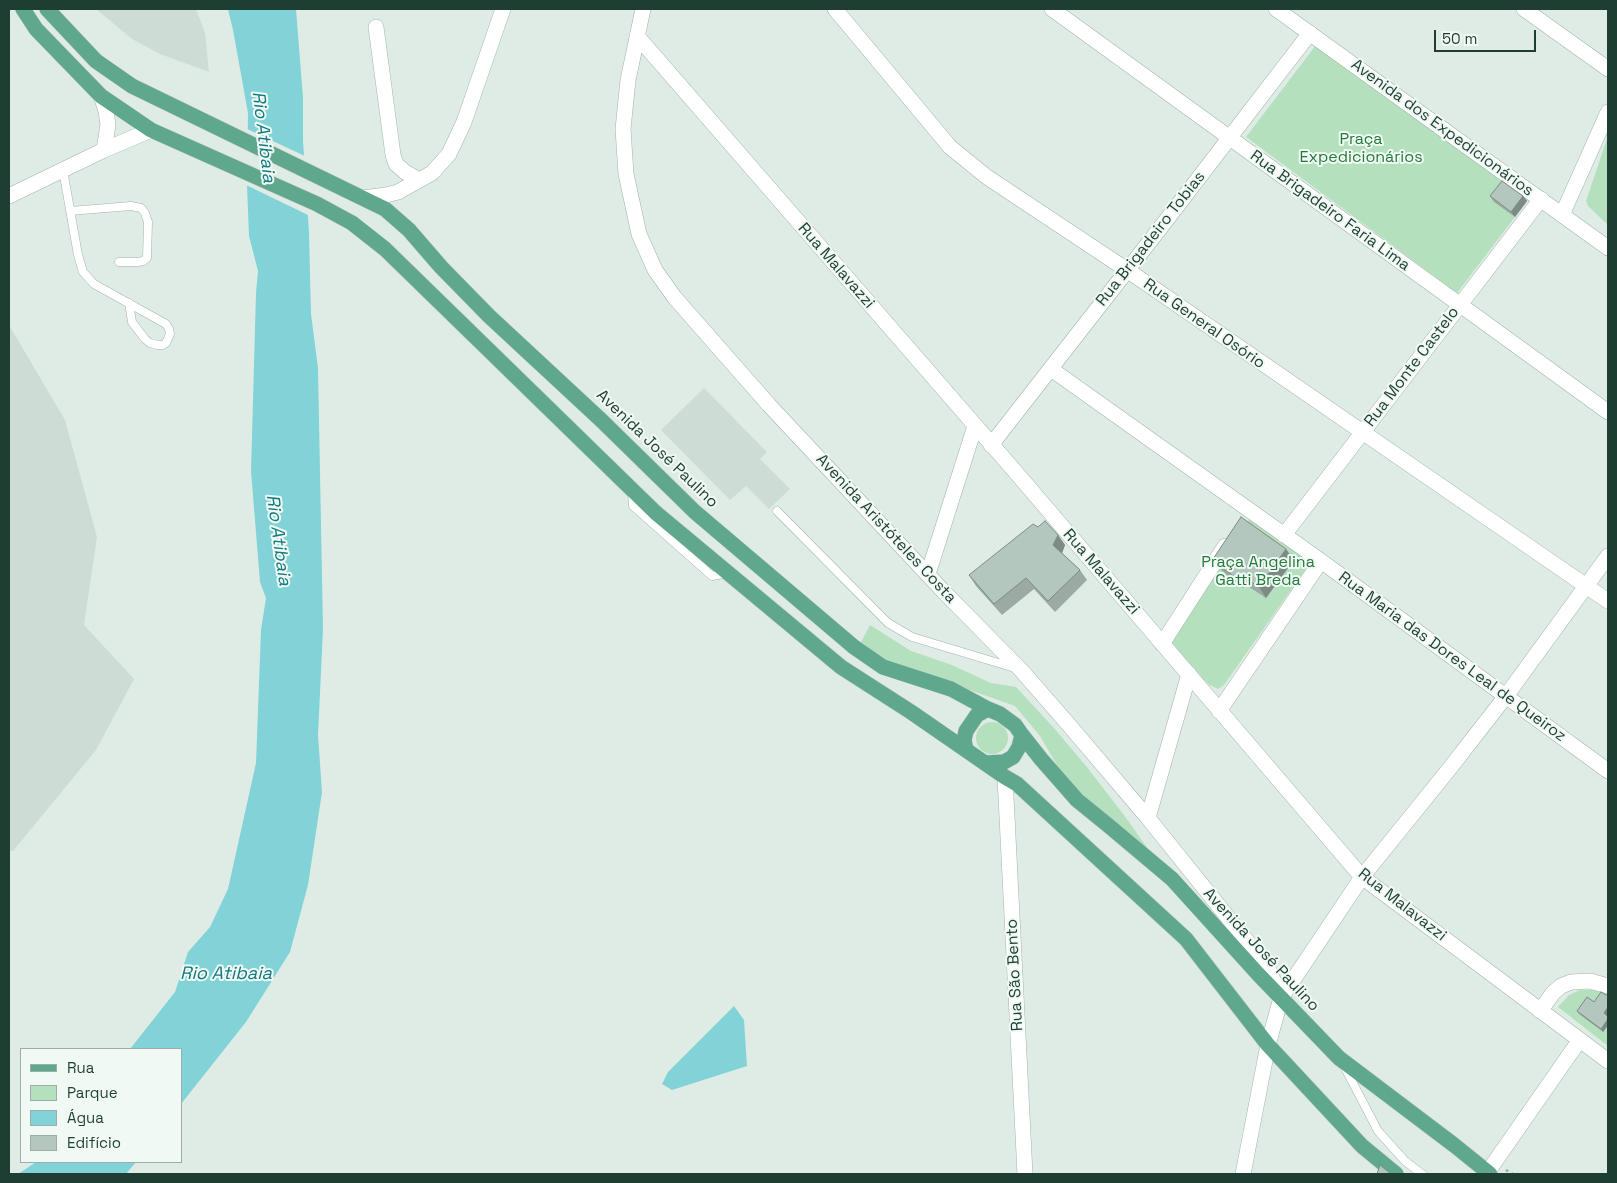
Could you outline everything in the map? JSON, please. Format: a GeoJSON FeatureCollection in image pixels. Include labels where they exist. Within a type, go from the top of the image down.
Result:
{"type":"FeatureCollection","features":[{"type":"Feature","properties":{"kind":"main road"},"geometry":{"type":"LineString","coordinates":[[23,9],[36,28],[101,96],[151,130],[317,204],[352,223],[385,249],[656,513],[841,667],[1017,784],[1186,939],[1268,1045],[1362,1146],[1396,1174]]}},
{"type":"Feature","properties":{"kind":"main road","name":"Avenida José Paulino"},"geometry":{"type":"LineString","coordinates":[[47,9],[96,61],[132,86],[385,209],[409,230],[441,267],[489,316],[601,420],[695,512],[854,647],[883,667],[951,689],[988,709]]}},
{"type":"Feature","properties":{"kind":"main road"},"geometry":{"type":"LineString","coordinates":[[966,750],[964,740],[966,731],[977,715],[988,709],[1000,714],[1015,725],[1022,735],[1020,747],[1013,757],[1005,777]]}},
{"type":"Feature","properties":{"kind":"main road","name":"Avenida José Paulino"},"geometry":{"type":"LineString","coordinates":[[1022,735],[1077,800],[1172,879],[1281,998],[1340,1058],[1488,1173]]}},
{"type":"Feature","properties":{"kind":"main road"},"geometry":{"type":"LineString","coordinates":[[985,763],[1004,762],[1013,757]]}},
{"type":"Feature","properties":{"kind":"street"},"geometry":{"type":"LineString","coordinates":[[363,198],[398,192],[432,173],[449,154],[464,122],[503,9]]}},
{"type":"Feature","properties":{"kind":"street","name":"Avenida Aristóteles Costa"},"geometry":{"type":"LineString","coordinates":[[644,9],[628,80],[623,129],[626,174],[639,234],[654,270],[674,298],[769,405],[1020,670],[1148,818],[1267,966],[1281,998]]}},
{"type":"Feature","properties":{"kind":"street","name":"Rua General Osório"},"geometry":{"type":"LineString","coordinates":[[835,9],[950,147],[987,177],[1127,270],[1608,601]]}},
{"type":"Feature","properties":{"kind":"street","name":"Rua Brigadeiro Faria Lima"},"geometry":{"type":"LineString","coordinates":[[1052,9],[1608,412]]}},
{"type":"Feature","properties":{"kind":"street","name":"Avenida dos Expedicionários"},"geometry":{"type":"LineString","coordinates":[[1276,9],[1608,248]]}},
{"type":"Feature","properties":{"kind":"street"},"geometry":{"type":"LineString","coordinates":[[1524,9],[1608,69]]}},
{"type":"Feature","properties":{"kind":"street"},"geometry":{"type":"LineString","coordinates":[[376,27],[392,155],[396,164],[419,180]]}},
{"type":"Feature","properties":{"kind":"street","name":"Rua Brigadeiro Tobias"},"geometry":{"type":"LineString","coordinates":[[991,445],[1310,33]]}},
{"type":"Feature","properties":{"kind":"street","name":"Rua Malavazzi"},"geometry":{"type":"LineString","coordinates":[[637,36],[1362,877],[1608,1061]]}},
{"type":"Feature","properties":{"kind":"street"},"geometry":{"type":"LineString","coordinates":[[101,96],[108,125],[104,150]]}},
{"type":"Feature","properties":{"kind":"street"},"geometry":{"type":"LineString","coordinates":[[1562,215],[1608,112]]}},
{"type":"Feature","properties":{"kind":"street"},"geometry":{"type":"LineString","coordinates":[[9,196],[104,150],[151,130]]}},
{"type":"Feature","properties":{"kind":"street","name":"Rua Monte Castelo"},"geometry":{"type":"LineString","coordinates":[[1284,536],[1541,199]]}},
{"type":"Feature","properties":{"kind":"street","name":"Rua Maria das Dores Leal de Queiroz"},"geometry":{"type":"LineString","coordinates":[[1051,369],[1245,514],[1284,536],[1321,561],[1608,772]]}},
{"type":"Feature","properties":{"kind":"street"},"geometry":{"type":"LineString","coordinates":[[928,574],[975,426]]}},
{"type":"Feature","properties":{"kind":"street"},"geometry":{"type":"LineString","coordinates":[[1162,644],[1232,535]]}},
{"type":"Feature","properties":{"kind":"street"},"geometry":{"type":"LineString","coordinates":[[1244,1174],[1268,1045],[1281,998],[1362,877],[1506,696],[1608,556]]}},
{"type":"Feature","properties":{"kind":"street"},"geometry":{"type":"LineString","coordinates":[[1219,711],[1321,561]]}},
{"type":"Feature","properties":{"kind":"street"},"geometry":{"type":"LineString","coordinates":[[1148,818],[1188,674]]}},
{"type":"Feature","properties":{"kind":"street","name":"Rua São Bento"},"geometry":{"type":"LineString","coordinates":[[1005,777],[1024,1174]]}},
{"type":"Feature","properties":{"kind":"street"},"geometry":{"type":"LineString","coordinates":[[1540,1011],[1554,992],[1561,986],[1571,982],[1590,981],[1608,986]]}},
{"type":"Feature","properties":{"kind":"street"},"geometry":{"type":"LineString","coordinates":[[1488,1173],[1580,1041]]}},
{"type":"Feature","properties":{"kind":"lane"},"geometry":{"type":"LineString","coordinates":[[63,170],[78,255],[83,272],[94,284],[129,303],[166,324],[170,334],[166,343],[158,346],[144,339],[132,322],[129,303]]}},
{"type":"Feature","properties":{"kind":"lane"},"geometry":{"type":"LineString","coordinates":[[70,211],[131,206],[140,208],[148,222],[148,258],[138,262],[119,262]]}},
{"type":"Feature","properties":{"kind":"lane"},"geometry":{"type":"LineString","coordinates":[[777,511],[888,623],[912,637],[1020,670]]}},
{"type":"Feature","properties":{"kind":"lane"},"geometry":{"type":"LineString","coordinates":[[1340,1058],[1378,1131],[1405,1161],[1422,1174]]}},
{"type":"Feature","properties":{"kind":"shaded area"},"geometry":{"type":"Polygon","coordinates":[[[96,9],[196,9],[205,33],[209,72],[160,54],[132,39],[96,9]]]}},
{"type":"Feature","properties":{"kind":"shaded area"},"geometry":{"type":"Polygon","coordinates":[[[9,325],[65,420],[97,537],[84,625],[134,679],[96,750],[13,851],[9,851],[9,325]]]}},
{"type":"Feature","properties":{"kind":"shaded area"},"geometry":{"type":"Polygon","coordinates":[[[704,388],[767,452],[760,459],[790,489],[769,509],[746,486],[730,500],[661,430],[704,388]]]}},
{"type":"Feature","properties":{"kind":"green space","name":"Praça Expedicionários"},"geometry":{"type":"Polygon","coordinates":[[[1316,45],[1528,200],[1457,293],[1246,137],[1316,45]]]}},
{"type":"Feature","properties":{"kind":"green space"},"geometry":{"type":"Polygon","coordinates":[[[1608,136],[1608,225],[1588,206],[1586,201],[1608,136]]]}},
{"type":"Feature","properties":{"kind":"green space","name":"Praça Angelina Gatti Breda"},"geometry":{"type":"Polygon","coordinates":[[[1252,518],[1310,562],[1224,685],[1218,689],[1208,684],[1170,642],[1246,522],[1252,518]]]}},
{"type":"Feature","properties":{"kind":"green space"},"geometry":{"type":"Polygon","coordinates":[[[870,625],[911,651],[952,665],[991,683],[1016,687],[1086,766],[1124,815],[1187,904],[1065,779],[1040,736],[1015,706],[885,660],[861,642],[870,625]]]}},
{"type":"Feature","properties":{"kind":"green space"},"geometry":{"type":"Polygon","coordinates":[[[992,722],[998,723],[1003,727],[1007,732],[1007,744],[1003,749],[998,753],[992,754],[986,753],[981,749],[977,744],[976,738],[977,732],[981,727],[986,723],[992,722]]]}},
{"type":"Feature","properties":{"kind":"green space"},"geometry":{"type":"Polygon","coordinates":[[[1580,990],[1597,990],[1608,994],[1608,1046],[1558,1007],[1569,995],[1580,990]]]}},
{"type":"Feature","properties":{"kind":"water","name":"Rio Atibaia"},"geometry":{"type":"Polygon","coordinates":[[[228,9],[296,9],[303,98],[303,141],[309,233],[311,314],[318,368],[323,629],[318,735],[322,792],[308,885],[290,952],[246,1022],[182,1103],[182,1048],[131,1048],[175,992],[188,952],[210,927],[228,889],[256,763],[261,630],[266,598],[260,582],[251,471],[258,271],[249,236],[247,185],[248,113],[228,9]]]}},
{"type":"Feature","properties":{"kind":"water"},"geometry":{"type":"Polygon","coordinates":[[[734,1006],[744,1020],[747,1066],[672,1090],[662,1084],[668,1072],[734,1006]]]}},
{"type":"Feature","properties":{"kind":"water"},"geometry":{"type":"Polygon","coordinates":[[[34,1163],[135,1163],[126,1174],[18,1174],[34,1163]]]}},
{"type":"Feature","properties":{"kind":"pier"},"geometry":{"type":"Polygon","coordinates":[[[245,128],[307,157],[310,216],[244,184],[245,128]]]}},
{"type":"Feature","properties":{"kind":"building"},"geometry":{"type":"Polygon","coordinates":[[[1502,181],[1523,196],[1511,212],[1490,196],[1502,181]]]}},
{"type":"Feature","properties":{"kind":"building"},"geometry":{"type":"Polygon","coordinates":[[[1241,517],[1286,549],[1259,587],[1239,574],[1235,577],[1213,559],[1241,517]]]}},
{"type":"Feature","properties":{"kind":"building"},"geometry":{"type":"Polygon","coordinates":[[[1045,521],[1058,535],[1053,545],[1080,570],[1048,601],[1026,578],[994,604],[969,575],[1033,524],[1038,527],[1045,521]]]}},
{"type":"Feature","properties":{"kind":"building"},"geometry":{"type":"Polygon","coordinates":[[[1601,992],[1608,996],[1608,1007],[1604,1013],[1608,1019],[1601,1029],[1577,1011],[1587,997],[1594,1002],[1601,992]]]}},
{"type":"Feature","properties":{"kind":"building"},"geometry":{"type":"Polygon","coordinates":[[[1380,1165],[1391,1174],[1377,1174],[1380,1165]]]}}]}
